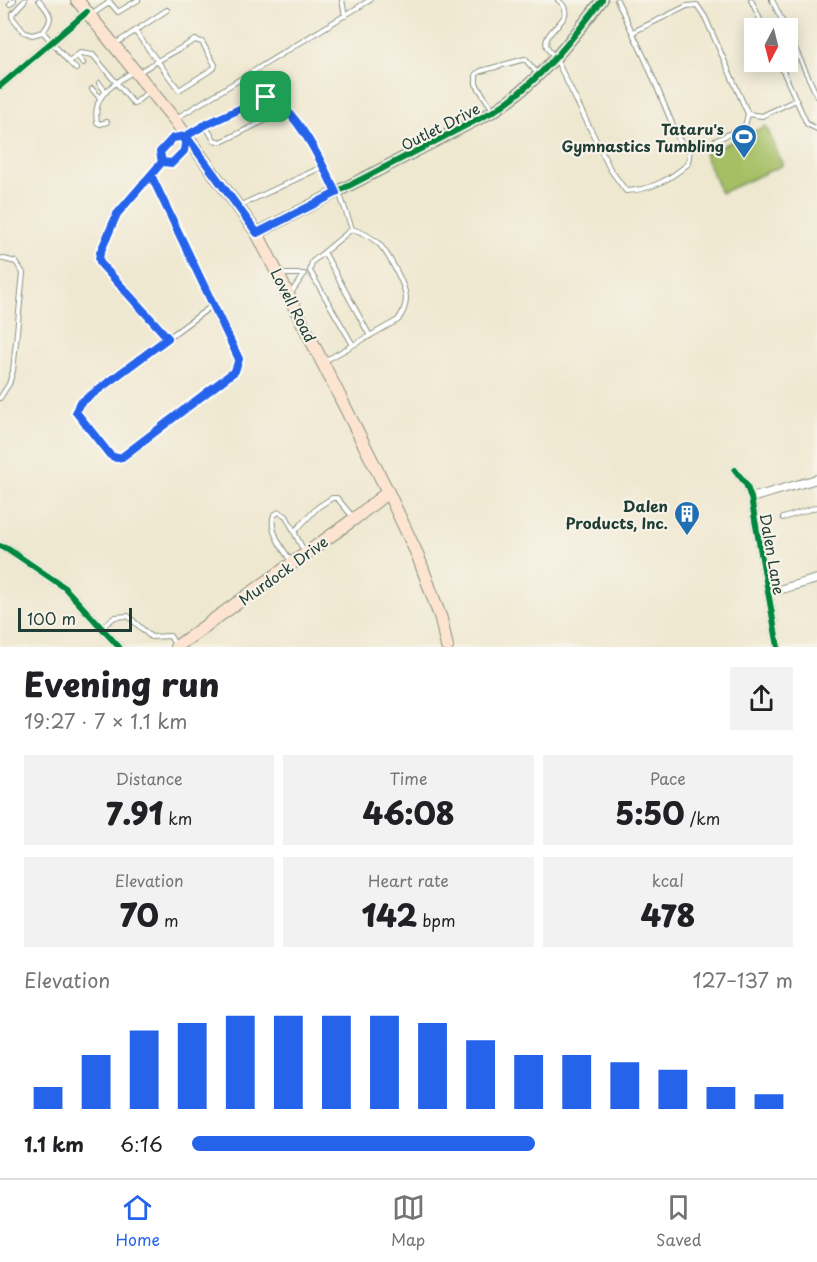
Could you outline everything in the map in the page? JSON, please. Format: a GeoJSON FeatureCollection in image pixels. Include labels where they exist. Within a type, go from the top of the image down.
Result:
{"type":"FeatureCollection","features":[{"type":"Feature","properties":{"kind":"main road","name":"Lovell Road"},"geometry":{"type":"LineString","coordinates":[[77,0],[174,119],[257,233],[388,492],[430,585],[447,647]]}},
{"type":"Feature","properties":{"kind":"main road","name":"Murdock Drive"},"geometry":{"type":"LineString","coordinates":[[176,647],[388,492]]}},
{"type":"Feature","properties":{"kind":"street","name":"Outlet Drive"},"geometry":{"type":"LineString","coordinates":[[257,233],[494,111],[516,97],[556,58],[602,0]]}},
{"type":"Feature","properties":{"kind":"street"},"geometry":{"type":"LineString","coordinates":[[0,86],[89,14]]}},
{"type":"Feature","properties":{"kind":"street","name":"Dalen Lane"},"geometry":{"type":"LineString","coordinates":[[735,470],[746,484],[751,498],[778,647]]}},
{"type":"Feature","properties":{"kind":"street"},"geometry":{"type":"LineString","coordinates":[[751,498],[817,479]]}},
{"type":"Feature","properties":{"kind":"street"},"geometry":{"type":"LineString","coordinates":[[0,546],[64,587],[119,647]]}},
{"type":"Feature","properties":{"kind":"street"},"geometry":{"type":"LineString","coordinates":[[768,593],[817,579]]}},
{"type":"Feature","properties":{"kind":"lane"},"geometry":{"type":"LineString","coordinates":[[25,0],[12,17],[24,32],[32,35],[43,32],[50,23],[51,18],[39,0]]}},
{"type":"Feature","properties":{"kind":"lane"},"geometry":{"type":"LineString","coordinates":[[89,14],[109,1],[118,12],[138,0]]}},
{"type":"Feature","properties":{"kind":"lane"},"geometry":{"type":"LineString","coordinates":[[342,0],[345,16]]}},
{"type":"Feature","properties":{"kind":"lane"},"geometry":{"type":"LineString","coordinates":[[174,119],[370,0]]}},
{"type":"Feature","properties":{"kind":"lane"},"geometry":{"type":"LineString","coordinates":[[558,0],[566,10],[546,42],[547,47],[556,58],[610,169],[626,191],[640,190],[671,178],[688,164],[690,148]]}},
{"type":"Feature","properties":{"kind":"lane"},"geometry":{"type":"LineString","coordinates":[[617,0],[679,140],[690,148],[705,146],[745,126],[748,114],[705,17],[697,5],[687,6],[633,32]]}},
{"type":"Feature","properties":{"kind":"lane"},"geometry":{"type":"LineString","coordinates":[[751,0],[759,18]]}},
{"type":"Feature","properties":{"kind":"lane"},"geometry":{"type":"LineString","coordinates":[[772,0],[781,18]]}},
{"type":"Feature","properties":{"kind":"lane"},"geometry":{"type":"LineString","coordinates":[[114,45],[167,10]]}},
{"type":"Feature","properties":{"kind":"lane"},"geometry":{"type":"LineString","coordinates":[[107,122],[100,124],[97,122],[95,113],[99,97],[136,72],[159,61],[195,40],[202,42],[215,65],[212,71],[178,90],[159,61],[135,31]]}},
{"type":"Feature","properties":{"kind":"lane"},"geometry":{"type":"LineString","coordinates":[[43,32],[76,69]]}},
{"type":"Feature","properties":{"kind":"lane"},"geometry":{"type":"LineString","coordinates":[[69,62],[80,53],[93,56],[134,104],[151,90]]}},
{"type":"Feature","properties":{"kind":"lane"},"geometry":{"type":"LineString","coordinates":[[77,55],[83,63]]}},
{"type":"Feature","properties":{"kind":"lane"},"geometry":{"type":"LineString","coordinates":[[798,55],[817,96]]}},
{"type":"Feature","properties":{"kind":"lane"},"geometry":{"type":"LineString","coordinates":[[494,111],[476,84],[476,74],[525,59],[539,76]]}},
{"type":"Feature","properties":{"kind":"lane"},"geometry":{"type":"LineString","coordinates":[[783,72],[807,124],[817,129]]}},
{"type":"Feature","properties":{"kind":"lane"},"geometry":{"type":"LineString","coordinates":[[99,83],[106,92]]}},
{"type":"Feature","properties":{"kind":"lane"},"geometry":{"type":"LineString","coordinates":[[92,88],[99,97]]}},
{"type":"Feature","properties":{"kind":"lane"},"geometry":{"type":"LineString","coordinates":[[162,162],[160,152],[173,138],[186,136],[266,97],[274,99],[284,108],[310,142],[337,192],[352,229],[364,233],[383,249],[405,291],[404,312],[398,320],[323,362]]}},
{"type":"Feature","properties":{"kind":"lane"},"geometry":{"type":"LineString","coordinates":[[748,114],[762,116],[796,100]]}},
{"type":"Feature","properties":{"kind":"lane"},"geometry":{"type":"LineString","coordinates":[[205,125],[214,140],[221,142],[272,117],[284,108]]}},
{"type":"Feature","properties":{"kind":"lane"},"geometry":{"type":"LineString","coordinates":[[162,162],[172,163],[184,151],[186,136]]}},
{"type":"Feature","properties":{"kind":"lane"},"geometry":{"type":"LineString","coordinates":[[162,162],[117,214],[99,259],[168,338]]}},
{"type":"Feature","properties":{"kind":"lane"},"geometry":{"type":"LineString","coordinates":[[238,207],[324,168]]}},
{"type":"Feature","properties":{"kind":"lane"},"geometry":{"type":"LineString","coordinates":[[151,175],[239,359],[235,371],[122,457],[116,458],[110,455],[76,412],[79,404],[213,305]]}},
{"type":"Feature","properties":{"kind":"lane"},"geometry":{"type":"LineString","coordinates":[[352,229],[312,262],[310,271],[353,345]]}},
{"type":"Feature","properties":{"kind":"lane"},"geometry":{"type":"LineString","coordinates":[[324,252],[370,336]]}},
{"type":"Feature","properties":{"kind":"lane"},"geometry":{"type":"LineString","coordinates":[[0,258],[16,262],[23,273],[13,371],[9,384],[0,398]]}},
{"type":"Feature","properties":{"kind":"lane"},"geometry":{"type":"LineString","coordinates":[[278,274],[304,274],[310,271]]}},
{"type":"Feature","properties":{"kind":"lane"},"geometry":{"type":"LineString","coordinates":[[289,296],[304,274]]}},
{"type":"Feature","properties":{"kind":"lane"},"geometry":{"type":"LineString","coordinates":[[296,534],[298,526],[318,507],[332,498],[337,498],[354,519]]}},
{"type":"Feature","properties":{"kind":"lane"},"geometry":{"type":"LineString","coordinates":[[783,518],[817,507]]}},
{"type":"Feature","properties":{"kind":"lane"},"geometry":{"type":"LineString","coordinates":[[292,563],[273,527],[274,515],[283,513],[286,516],[306,554]]}},
{"type":"Feature","properties":{"kind":"lane"},"geometry":{"type":"LineString","coordinates":[[101,628],[115,617],[128,616],[146,635],[170,636],[176,647]]}},
{"type":"Feature","properties":{"kind":"green space","name":"Tataru's Gymnastics Tumbling"},"geometry":{"type":"Polygon","coordinates":[[[766,126],[783,165],[721,193],[704,154],[766,126]]]}},
{"type":"Feature","properties":{"kind":"cycle path"},"geometry":{"type":"LineString","coordinates":[[257,233],[494,111],[540,74],[566,46],[602,0]]}},
{"type":"Feature","properties":{"kind":"cycle path"},"geometry":{"type":"LineString","coordinates":[[0,86],[87,12]]}},
{"type":"Feature","properties":{"kind":"cycle path"},"geometry":{"type":"LineString","coordinates":[[735,470],[746,484],[751,498],[778,647]]}},
{"type":"Feature","properties":{"kind":"cycle path"},"geometry":{"type":"LineString","coordinates":[[0,546],[64,587],[119,647]]}},
{"type":"Feature","properties":{"kind":"place","name":"Tataru's Gymnastics Tumbling"},"geometry":{"type":"Point","coordinates":[744,160]}},
{"type":"Feature","properties":{"kind":"place","name":"Dalen Products, Inc."},"geometry":{"type":"Point","coordinates":[687,537]}},
{"type":"Feature","properties":{"kind":"route"},"geometry":{"type":"LineString","coordinates":[[266,97],[186,136],[173,138],[160,152],[162,162],[151,175],[239,359],[238,366],[235,371],[122,457],[116,458],[110,455],[76,412],[79,404],[168,338],[101,264],[100,253],[117,214],[162,162],[172,163],[184,151],[186,136],[257,233],[336,193],[310,142],[296,122],[278,102],[266,97]]}}]}
